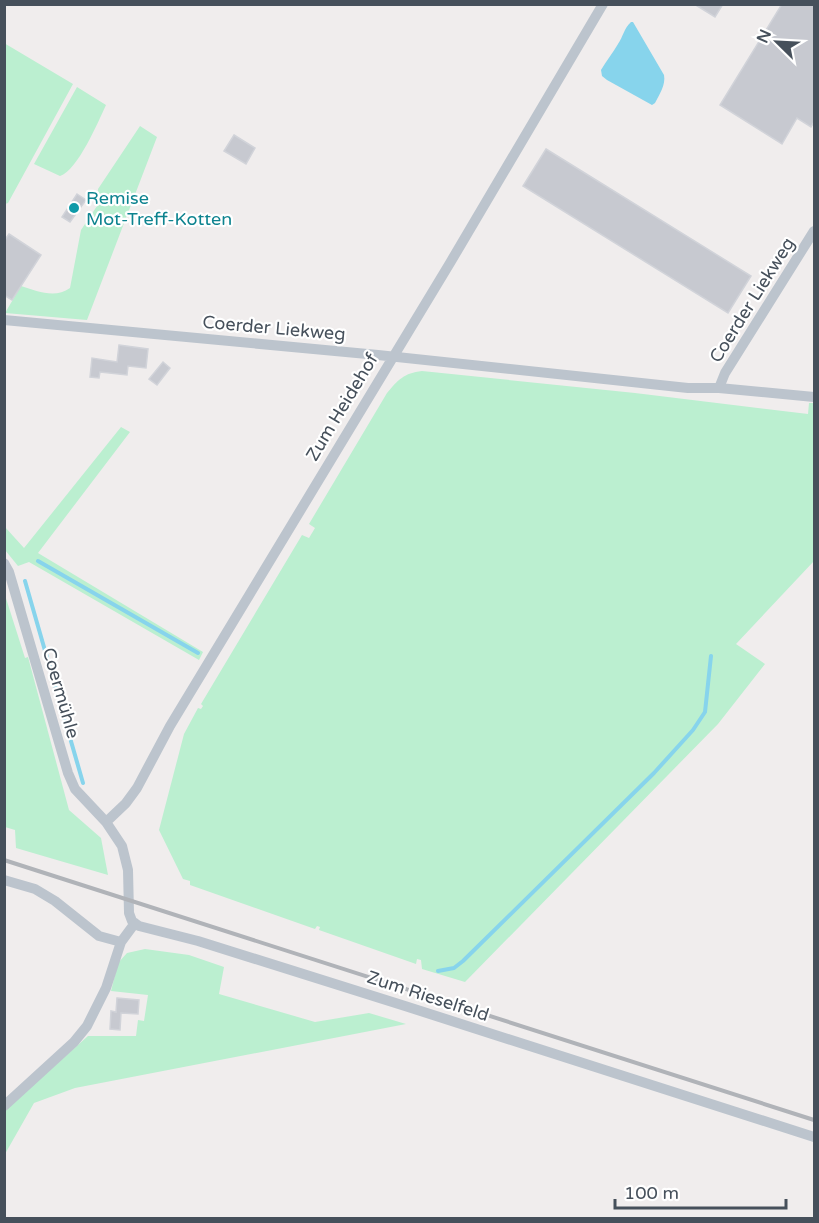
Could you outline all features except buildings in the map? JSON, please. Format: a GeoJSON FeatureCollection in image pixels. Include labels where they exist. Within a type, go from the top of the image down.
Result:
{"type":"FeatureCollection","features":[{"type":"Feature","properties":{"kind":"street","name":"Zum Heidehof"},"geometry":{"type":"LineString","coordinates":[[106,822],[126,803],[137,788],[176,716],[450,263],[603,4]]}},
{"type":"Feature","properties":{"kind":"street","name":"Coerder Liekweg"},"geometry":{"type":"LineString","coordinates":[[720,388],[725,373],[814,231]]}},
{"type":"Feature","properties":{"kind":"street","name":"Coerder Liekweg"},"geometry":{"type":"LineString","coordinates":[[4,320],[688,388],[720,388],[814,397]]}},
{"type":"Feature","properties":{"kind":"street","name":"Coermühle"},"geometry":{"type":"LineString","coordinates":[[4,564],[9,572],[68,773],[75,789],[106,822]]}},
{"type":"Feature","properties":{"kind":"street"},"geometry":{"type":"LineString","coordinates":[[4,1106],[74,1042],[87,1026],[106,987],[121,942],[135,923],[130,918],[130,890],[126,857],[119,841],[106,822]]}},
{"type":"Feature","properties":{"kind":"street"},"geometry":{"type":"LineString","coordinates":[[4,880],[35,889],[55,901],[99,936],[121,942]]}},
{"type":"Feature","properties":{"kind":"street","name":"Zum Rieselfeld"},"geometry":{"type":"LineString","coordinates":[[135,923],[144,928],[198,941],[405,1005],[814,1137]]}},
{"type":"Feature","properties":{"kind":"green space"},"geometry":{"type":"Polygon","coordinates":[[[4,43],[73,84],[8,203],[5,204],[4,43]]]}},
{"type":"Feature","properties":{"kind":"green space"},"geometry":{"type":"Polygon","coordinates":[[[77,87],[106,105],[74,165],[60,176],[34,164],[77,87]]]}},
{"type":"Feature","properties":{"kind":"green space"},"geometry":{"type":"Polygon","coordinates":[[[140,126],[157,137],[87,320],[5,313],[21,286],[52,294],[70,288],[81,230],[101,200],[98,189],[140,126]]]}},
{"type":"Feature","properties":{"kind":"green space"},"geometry":{"type":"Polygon","coordinates":[[[422,371],[808,414],[809,403],[814,403],[814,561],[736,644],[765,664],[718,724],[465,982],[422,969],[421,960],[417,959],[416,964],[319,930],[320,927],[317,926],[315,929],[190,885],[190,881],[183,879],[159,830],[184,734],[198,708],[201,709],[203,706],[201,704],[302,535],[309,538],[315,528],[309,524],[387,393],[402,378],[410,373],[422,371]]]}},
{"type":"Feature","properties":{"kind":"green space"},"geometry":{"type":"Polygon","coordinates":[[[121,427],[130,432],[38,553],[203,652],[199,660],[29,562],[18,566],[5,550],[5,527],[24,548],[121,427]]]}},
{"type":"Feature","properties":{"kind":"green space"},"geometry":{"type":"Polygon","coordinates":[[[4,592],[25,658],[28,657],[69,810],[101,838],[108,875],[16,848],[15,830],[5,827],[4,592]]]}},
{"type":"Feature","properties":{"kind":"green space"},"geometry":{"type":"Polygon","coordinates":[[[145,949],[189,955],[224,967],[219,994],[315,1022],[369,1013],[406,1024],[75,1088],[34,1103],[5,1154],[5,1110],[88,1036],[136,1036],[138,1020],[144,1021],[148,995],[111,991],[118,963],[127,953],[145,949]]]}},
{"type":"Feature","properties":{"kind":"water"},"geometry":{"type":"Polygon","coordinates":[[[631,22],[664,75],[662,90],[652,105],[602,76],[601,70],[631,22]]]}},
{"type":"Feature","properties":{"kind":"waterway"},"geometry":{"type":"LineString","coordinates":[[38,561],[198,653]]}},
{"type":"Feature","properties":{"kind":"waterway"},"geometry":{"type":"LineString","coordinates":[[25,581],[83,783]]}},
{"type":"Feature","properties":{"kind":"waterway"},"geometry":{"type":"LineString","coordinates":[[438,971],[454,968],[463,961],[654,773],[693,730],[705,712],[711,656]]}},
{"type":"Feature","properties":{"kind":"railway"},"geometry":{"type":"LineString","coordinates":[[4,860],[814,1120]]}},
{"type":"Feature","properties":{"kind":"place","name":"Remise Mot-Treff-Kotten"},"geometry":{"type":"Point","coordinates":[74,208]}}]}
